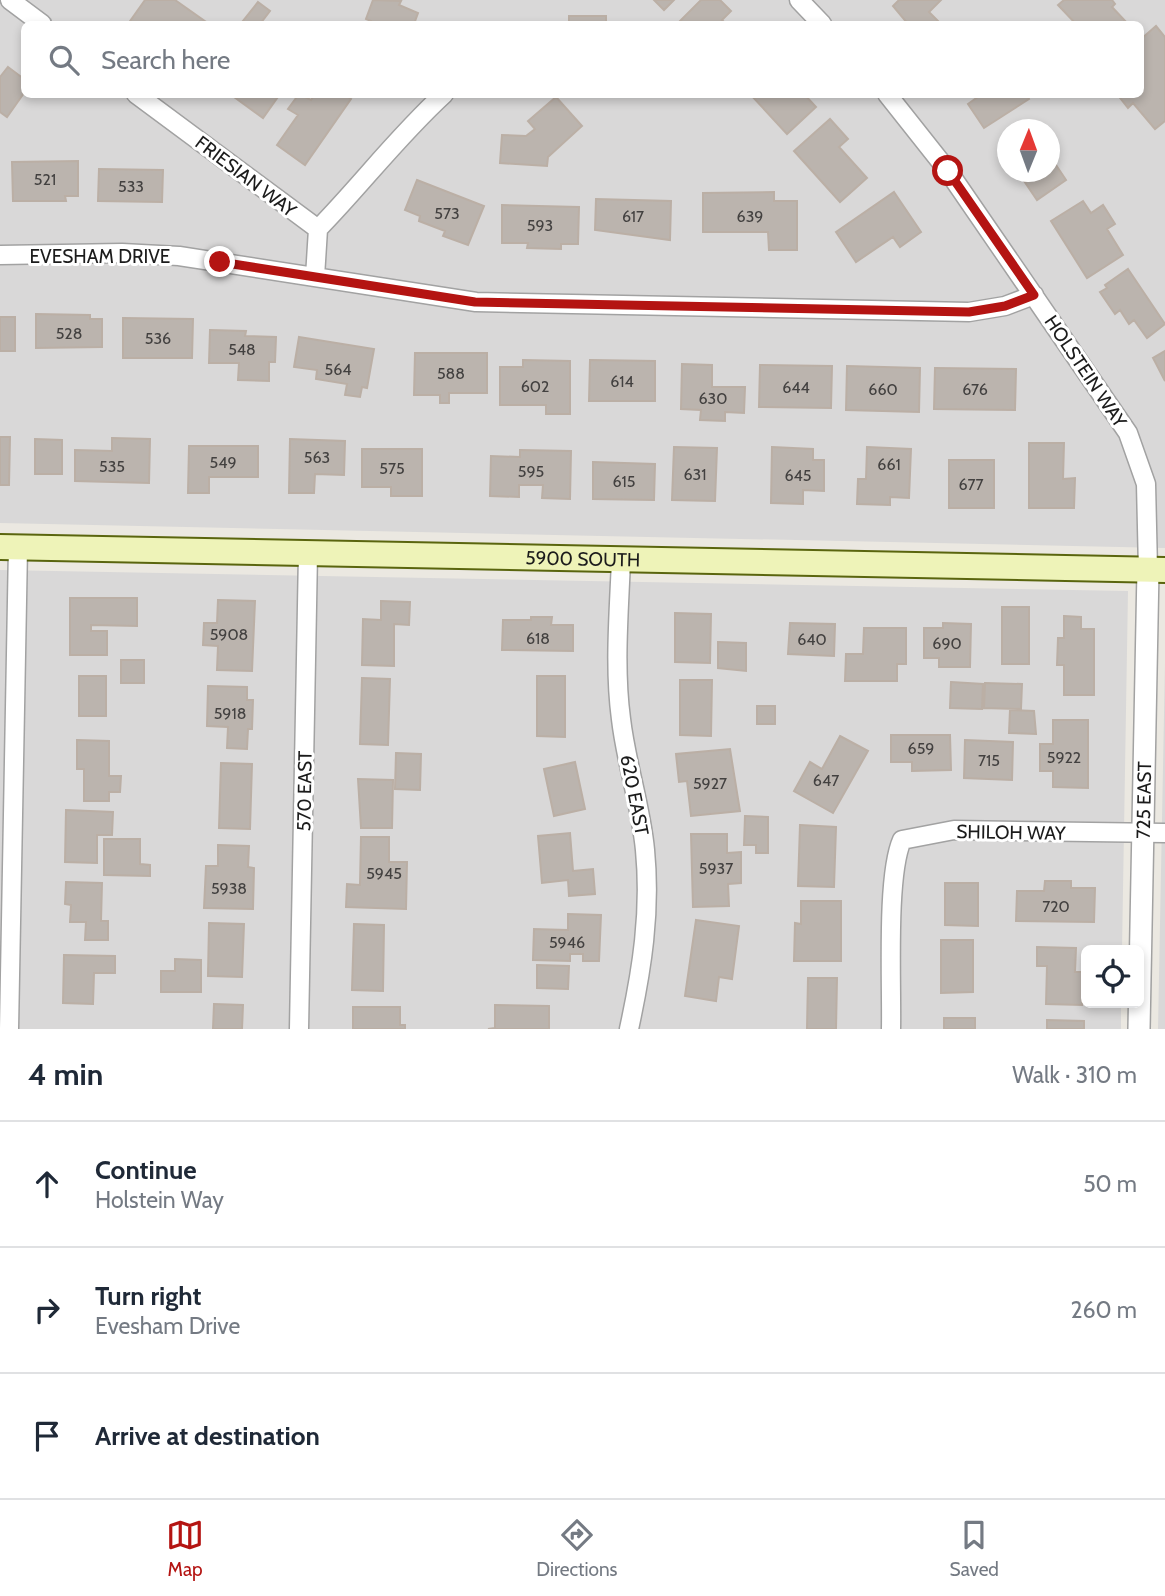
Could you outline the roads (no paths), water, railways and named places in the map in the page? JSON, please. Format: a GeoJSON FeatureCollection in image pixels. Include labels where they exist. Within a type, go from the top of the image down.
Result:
{"type":"FeatureCollection","features":[{"type":"Feature","properties":{"kind":"main road","name":"5900 SOUTH"},"geometry":{"type":"LineString","coordinates":[[9,547],[1156,570]]}},
{"type":"Feature","properties":{"kind":"street"},"geometry":{"type":"LineString","coordinates":[[10,0],[38,21]]}},
{"type":"Feature","properties":{"kind":"street"},"geometry":{"type":"LineString","coordinates":[[799,0],[818,21]]}},
{"type":"Feature","properties":{"kind":"street","name":"FRIESIAN WAY"},"geometry":{"type":"LineString","coordinates":[[141,98],[318,229]]}},
{"type":"Feature","properties":{"kind":"street"},"geometry":{"type":"LineString","coordinates":[[316,277],[318,229],[378,160],[440,98]]}},
{"type":"Feature","properties":{"kind":"street","name":"HOLSTEIN WAY"},"geometry":{"type":"LineString","coordinates":[[890,98],[948,171],[1128,433],[1146,484],[1156,570]]}},
{"type":"Feature","properties":{"kind":"street","name":"EVESHAM DRIVE"},"geometry":{"type":"LineString","coordinates":[[0,255],[151,253],[316,277],[422,296],[489,302],[969,312],[1005,306],[1034,295]]}},
{"type":"Feature","properties":{"kind":"street"},"geometry":{"type":"LineString","coordinates":[[9,547],[6,910],[9,1029]]}},
{"type":"Feature","properties":{"kind":"street","name":"570 EAST"},"geometry":{"type":"LineString","coordinates":[[299,1029],[309,553]]}},
{"type":"Feature","properties":{"kind":"street","name":"620 EAST"},"geometry":{"type":"LineString","coordinates":[[621,560],[620,706],[645,849],[647,905],[642,972],[629,1029]]}},
{"type":"Feature","properties":{"kind":"street","name":"725 EAST"},"geometry":{"type":"LineString","coordinates":[[1139,1029],[1143,833],[1156,570]]}},
{"type":"Feature","properties":{"kind":"street","name":"SHILOH WAY"},"geometry":{"type":"LineString","coordinates":[[891,1029],[894,882],[898,849],[902,840],[926,833],[954,830],[1165,834]]}}]}
